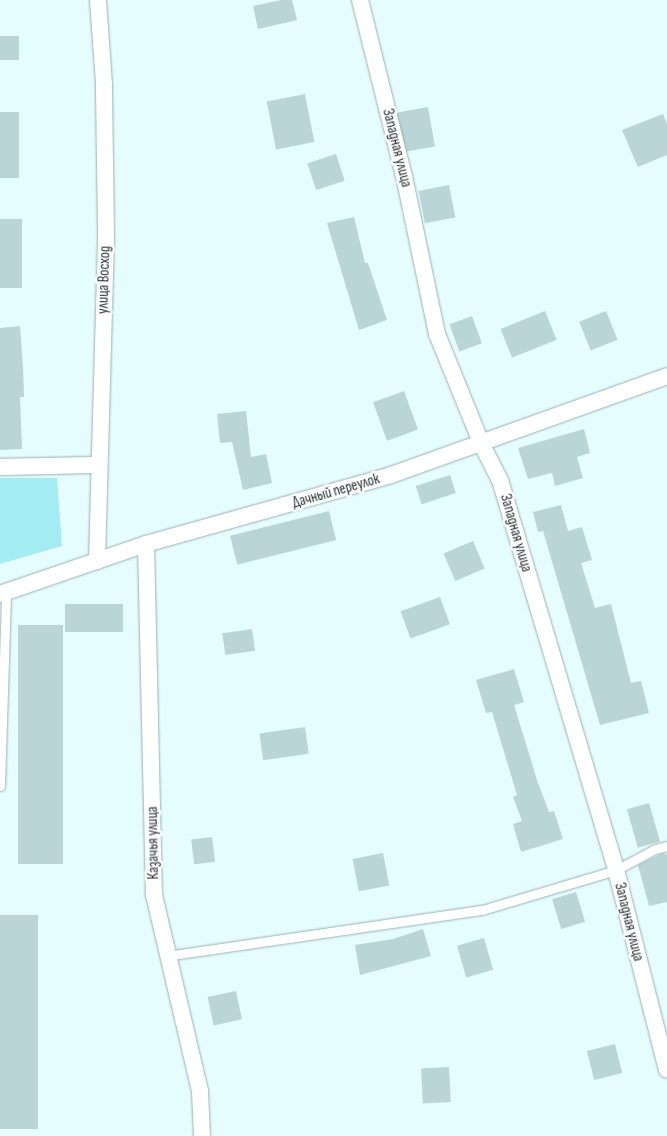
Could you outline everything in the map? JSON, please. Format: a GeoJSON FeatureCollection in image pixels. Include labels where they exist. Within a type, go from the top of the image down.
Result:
{"type":"FeatureCollection","features":[{"type":"Feature","properties":{"kind":"street","name":"улица Восход"},"geometry":{"type":"LineString","coordinates":[[97,561],[97,465],[106,234],[104,84],[98,0]]}},
{"type":"Feature","properties":{"kind":"street","name":"Западная улица"},"geometry":{"type":"LineString","coordinates":[[360,0],[404,176],[437,334],[482,444],[500,480],[616,870],[667,1070]]}},
{"type":"Feature","properties":{"kind":"street","name":"Дачный переулок"},"geometry":{"type":"LineString","coordinates":[[3,593],[146,544],[391,476],[667,376]]}},
{"type":"Feature","properties":{"kind":"street"},"geometry":{"type":"LineString","coordinates":[[0,467],[97,465]]}},
{"type":"Feature","properties":{"kind":"street","name":"Казачья улица"},"geometry":{"type":"LineString","coordinates":[[146,544],[154,895],[166,956],[200,1091],[202,1136]]}},
{"type":"Feature","properties":{"kind":"lane"},"geometry":{"type":"LineString","coordinates":[[0,781],[3,593]]}},
{"type":"Feature","properties":{"kind":"lane"},"geometry":{"type":"LineString","coordinates":[[166,956],[482,910],[616,870],[655,849],[667,846]]}},
{"type":"Feature","properties":{"kind":"shaded area"},"geometry":{"type":"Polygon","coordinates":[[[0,478],[57,478],[62,546],[0,564],[0,478]]]}},
{"type":"Feature","properties":{"kind":"building"},"geometry":{"type":"Polygon","coordinates":[[[281,0],[292,0],[297,20],[258,29],[253,6],[281,0]]]}},
{"type":"Feature","properties":{"kind":"building"},"geometry":{"type":"Polygon","coordinates":[[[0,36],[19,36],[19,60],[0,60],[0,36]]]}},
{"type":"Feature","properties":{"kind":"building"},"geometry":{"type":"Polygon","coordinates":[[[305,94],[314,142],[276,150],[267,101],[305,94]]]}},
{"type":"Feature","properties":{"kind":"building"},"geometry":{"type":"Polygon","coordinates":[[[428,107],[435,146],[404,152],[397,112],[428,107]]]}},
{"type":"Feature","properties":{"kind":"building"},"geometry":{"type":"Polygon","coordinates":[[[0,112],[19,112],[19,178],[0,178],[0,112]]]}},
{"type":"Feature","properties":{"kind":"building"},"geometry":{"type":"Polygon","coordinates":[[[663,114],[667,124],[667,155],[638,167],[622,130],[663,114]]]}},
{"type":"Feature","properties":{"kind":"building"},"geometry":{"type":"Polygon","coordinates":[[[336,154],[345,181],[316,190],[307,163],[336,154]]]}},
{"type":"Feature","properties":{"kind":"building"},"geometry":{"type":"Polygon","coordinates":[[[449,185],[455,217],[425,223],[419,191],[449,185]]]}},
{"type":"Feature","properties":{"kind":"building"},"geometry":{"type":"Polygon","coordinates":[[[354,217],[365,263],[368,263],[387,320],[359,330],[327,223],[354,217]]]}},
{"type":"Feature","properties":{"kind":"building"},"geometry":{"type":"Polygon","coordinates":[[[0,219],[22,219],[22,288],[0,288],[0,219]]]}},
{"type":"Feature","properties":{"kind":"building"},"geometry":{"type":"Polygon","coordinates":[[[545,311],[557,340],[512,358],[500,329],[545,311]]]}},
{"type":"Feature","properties":{"kind":"building"},"geometry":{"type":"Polygon","coordinates":[[[606,311],[618,340],[591,351],[579,322],[606,311]]]}},
{"type":"Feature","properties":{"kind":"building"},"geometry":{"type":"Polygon","coordinates":[[[472,316],[482,343],[459,351],[449,324],[472,316]]]}},
{"type":"Feature","properties":{"kind":"building"},"geometry":{"type":"Polygon","coordinates":[[[20,326],[24,397],[20,397],[22,449],[0,450],[0,328],[20,326]]]}},
{"type":"Feature","properties":{"kind":"building"},"geometry":{"type":"Polygon","coordinates":[[[404,391],[418,430],[387,441],[373,402],[404,391]]]}},
{"type":"Feature","properties":{"kind":"building"},"geometry":{"type":"Polygon","coordinates":[[[246,411],[251,457],[266,454],[272,483],[243,490],[232,442],[220,443],[217,414],[246,411]]]}},
{"type":"Feature","properties":{"kind":"building"},"geometry":{"type":"Polygon","coordinates":[[[584,429],[590,453],[577,457],[583,478],[555,486],[552,473],[528,479],[518,448],[584,429]]]}},
{"type":"Feature","properties":{"kind":"building"},"geometry":{"type":"Polygon","coordinates":[[[450,475],[456,493],[422,504],[416,486],[450,475]]]}},
{"type":"Feature","properties":{"kind":"building"},"geometry":{"type":"Polygon","coordinates":[[[561,505],[568,531],[582,527],[592,560],[581,563],[595,608],[611,604],[631,683],[641,681],[649,713],[600,725],[543,531],[538,532],[533,512],[561,505]]]}},
{"type":"Feature","properties":{"kind":"building"},"geometry":{"type":"Polygon","coordinates":[[[329,511],[336,540],[237,565],[230,536],[329,511]]]}},
{"type":"Feature","properties":{"kind":"building"},"geometry":{"type":"Polygon","coordinates":[[[473,541],[485,569],[455,581],[444,554],[473,541]]]}},
{"type":"Feature","properties":{"kind":"building"},"geometry":{"type":"Polygon","coordinates":[[[440,597],[450,624],[410,639],[401,611],[440,597]]]}},
{"type":"Feature","properties":{"kind":"building"},"geometry":{"type":"Polygon","coordinates":[[[65,604],[123,604],[123,632],[65,632],[65,604]]]}},
{"type":"Feature","properties":{"kind":"building"},"geometry":{"type":"Polygon","coordinates":[[[18,625],[63,625],[63,864],[18,864],[18,625]]]}},
{"type":"Feature","properties":{"kind":"building"},"geometry":{"type":"Polygon","coordinates":[[[252,629],[255,651],[225,655],[222,633],[252,629]]]}},
{"type":"Feature","properties":{"kind":"building"},"geometry":{"type":"Polygon","coordinates":[[[514,669],[524,702],[514,705],[538,783],[549,812],[554,811],[563,839],[521,852],[513,824],[522,821],[513,797],[517,795],[492,712],[486,713],[476,680],[514,669]]]}},
{"type":"Feature","properties":{"kind":"building"},"geometry":{"type":"Polygon","coordinates":[[[305,727],[309,754],[263,760],[259,733],[305,727]]]}},
{"type":"Feature","properties":{"kind":"building"},"geometry":{"type":"Polygon","coordinates":[[[649,803],[660,841],[638,848],[627,809],[649,803]]]}},
{"type":"Feature","properties":{"kind":"building"},"geometry":{"type":"Polygon","coordinates":[[[212,837],[215,862],[194,864],[191,840],[212,837]]]}},
{"type":"Feature","properties":{"kind":"building"},"geometry":{"type":"Polygon","coordinates":[[[383,853],[389,885],[359,891],[353,859],[383,853]]]}},
{"type":"Feature","properties":{"kind":"building"},"geometry":{"type":"Polygon","coordinates":[[[663,853],[667,855],[667,902],[649,906],[638,865],[663,853]]]}},
{"type":"Feature","properties":{"kind":"building"},"geometry":{"type":"Polygon","coordinates":[[[576,892],[585,922],[561,929],[552,899],[576,892]]]}},
{"type":"Feature","properties":{"kind":"building"},"geometry":{"type":"Polygon","coordinates":[[[0,915],[38,915],[38,1129],[0,1129],[0,915]]]}},
{"type":"Feature","properties":{"kind":"building"},"geometry":{"type":"Polygon","coordinates":[[[423,929],[431,956],[360,975],[355,945],[393,939],[423,929]]]}},
{"type":"Feature","properties":{"kind":"building"},"geometry":{"type":"Polygon","coordinates":[[[484,938],[493,970],[466,977],[457,946],[484,938]]]}},
{"type":"Feature","properties":{"kind":"building"},"geometry":{"type":"Polygon","coordinates":[[[236,991],[242,1019],[214,1025],[208,997],[236,991]]]}},
{"type":"Feature","properties":{"kind":"building"},"geometry":{"type":"Polygon","coordinates":[[[615,1044],[622,1073],[594,1080],[587,1051],[615,1044]]]}},
{"type":"Feature","properties":{"kind":"building"},"geometry":{"type":"Polygon","coordinates":[[[449,1067],[451,1102],[423,1103],[421,1068],[449,1067]]]}}]}
